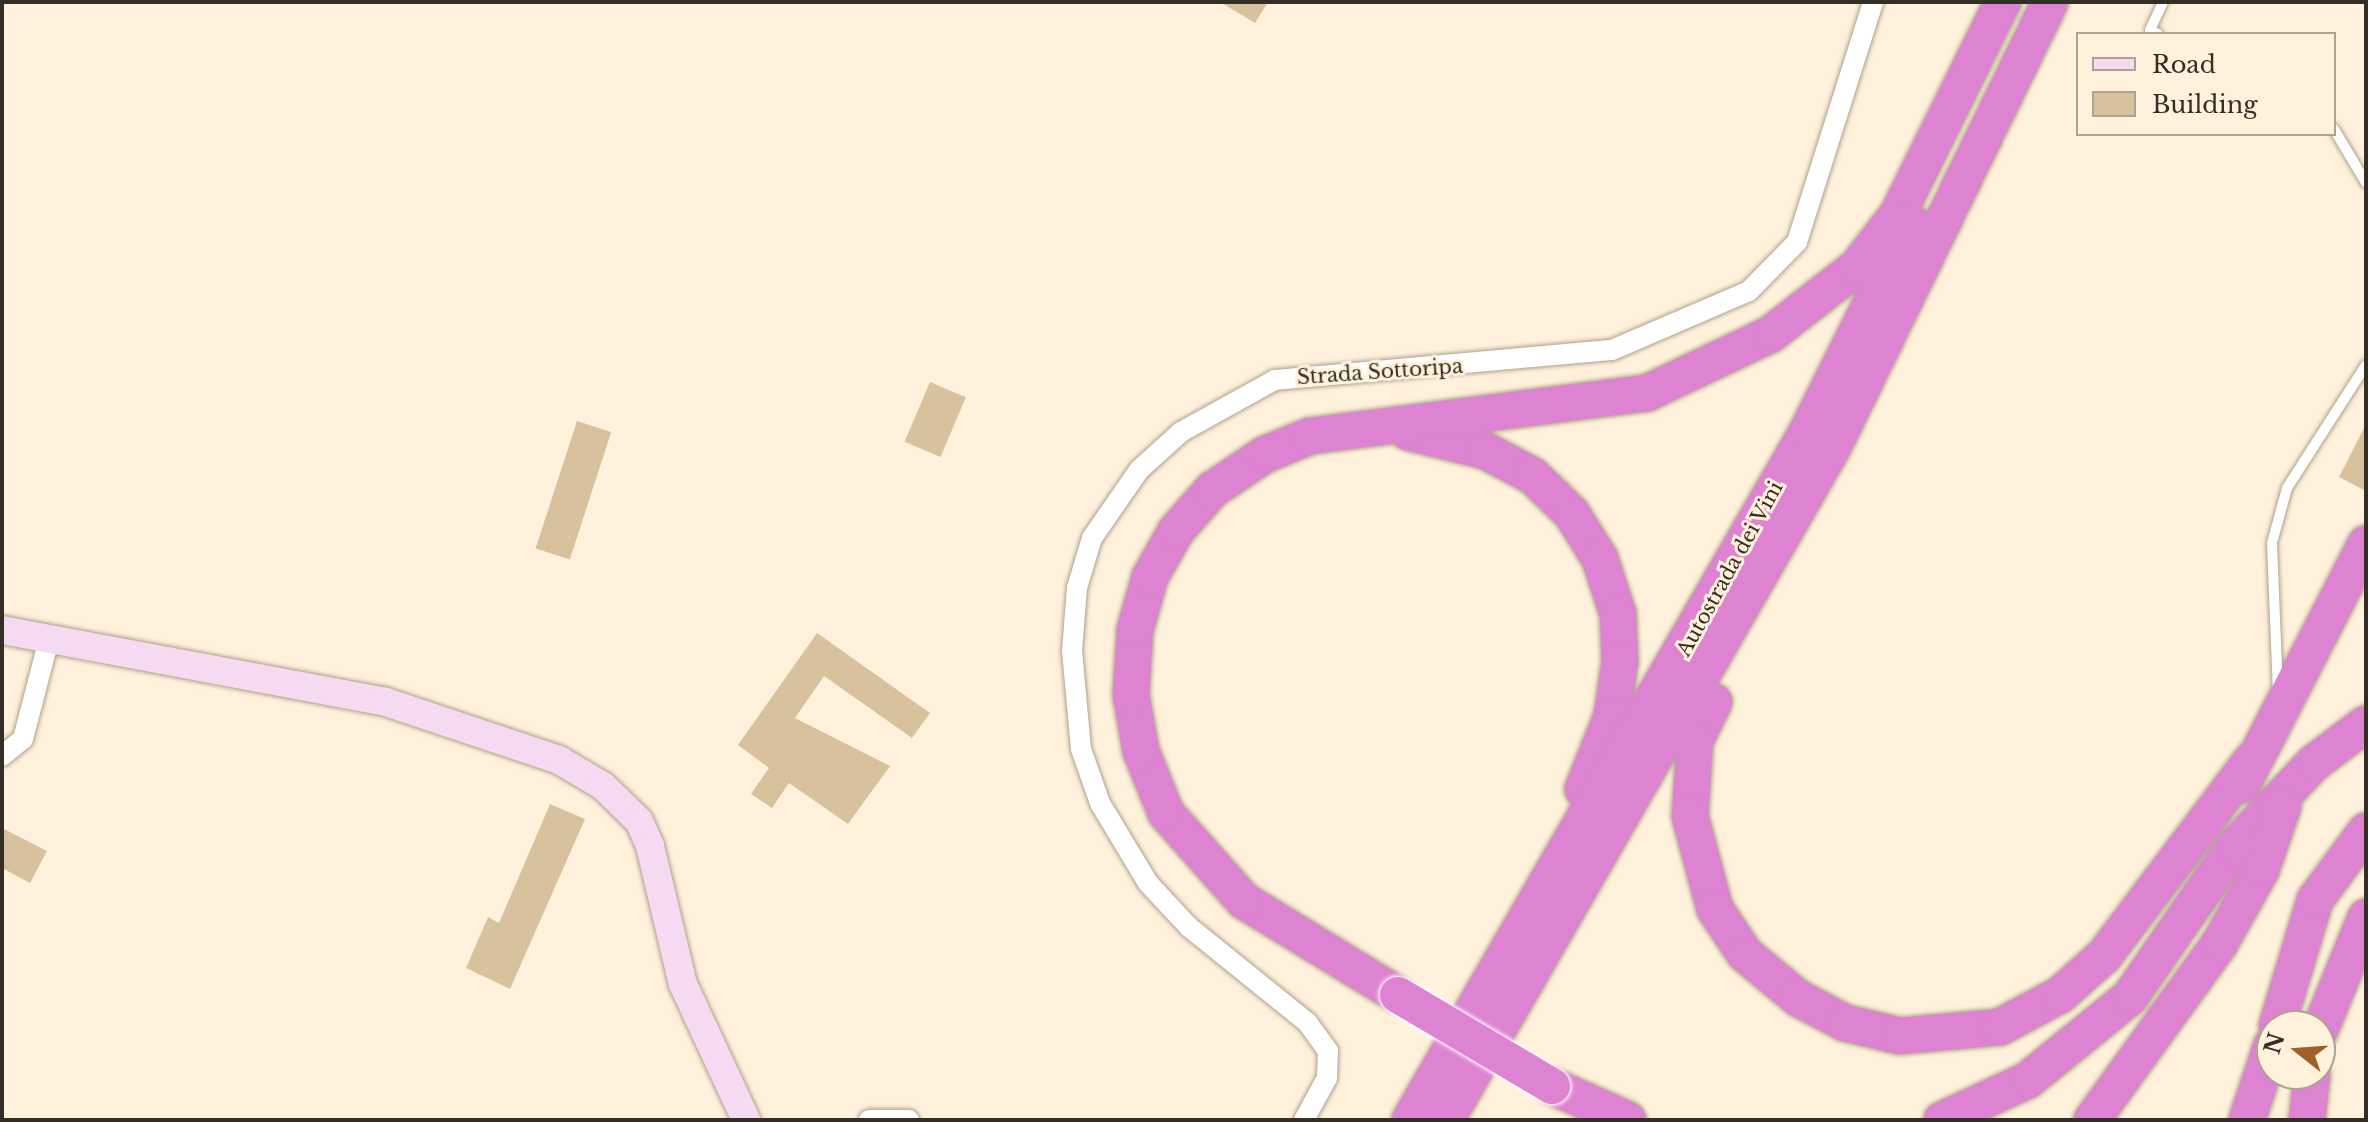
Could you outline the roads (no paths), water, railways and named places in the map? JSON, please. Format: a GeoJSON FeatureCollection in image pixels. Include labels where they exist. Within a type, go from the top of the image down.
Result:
{"type":"FeatureCollection","features":[{"type":"Feature","properties":{"kind":"highway"},"geometry":{"type":"LineString","coordinates":[[1628,1120],[1552,1086],[1244,901],[1166,813],[1141,751],[1131,695],[1139,617],[1176,531],[1212,490],[1264,455],[1354,426],[1555,410],[1647,393],[1771,334],[1857,267],[1898,214],[2003,2]]}},
{"type":"Feature","properties":{"kind":"highway","name":"Autostrada dei Vini"},"geometry":{"type":"LineString","coordinates":[[1410,1120],[1806,434],[2019,2]]}},
{"type":"Feature","properties":{"kind":"highway","name":"Autostrada dei Vini"},"geometry":{"type":"LineString","coordinates":[[1446,1120],[1833,447],[2050,2]]}},
{"type":"Feature","properties":{"kind":"highway"},"geometry":{"type":"LineString","coordinates":[[1354,426],[1425,434],[1486,451],[1533,476],[1579,525],[1618,614],[1612,716],[1590,779],[1405,1094],[1399,1120]]}},
{"type":"Feature","properties":{"kind":"highway"},"geometry":{"type":"LineString","coordinates":[[1833,447],[1695,741],[1690,816],[1715,909],[1745,954],[1798,998],[1845,1023],[1900,1036],[2000,1027],[2060,995],[2104,956],[2251,761]]}},
{"type":"Feature","properties":{"kind":"highway"},"geometry":{"type":"LineString","coordinates":[[2182,922],[2251,761],[2366,544]]}},
{"type":"Feature","properties":{"kind":"highway"},"geometry":{"type":"LineString","coordinates":[[1942,1120],[2028,1080],[2076,1045],[2130,997],[2234,847],[2285,800],[2314,763],[2366,724]]}},
{"type":"Feature","properties":{"kind":"highway"},"geometry":{"type":"LineString","coordinates":[[2092,1120],[2220,943],[2261,870],[2285,800]]}},
{"type":"Feature","properties":{"kind":"highway"},"geometry":{"type":"LineString","coordinates":[[2282,1010],[2315,900],[2366,831]]}},
{"type":"Feature","properties":{"kind":"highway"},"geometry":{"type":"LineString","coordinates":[[2328,1010],[2366,917]]}},
{"type":"Feature","properties":{"kind":"highway"},"geometry":{"type":"LineString","coordinates":[[2247,1120],[2257,1090]]}},
{"type":"Feature","properties":{"kind":"highway"},"geometry":{"type":"LineString","coordinates":[[2307,1120],[2310,1090]]}},
{"type":"Feature","properties":{"kind":"street","name":"Strada Sottoripa"},"geometry":{"type":"LineString","coordinates":[[1304,1120],[1327,1078],[1328,1051],[1308,1023],[1189,927],[1148,883],[1100,803],[1081,749],[1072,651],[1077,588],[1092,538],[1139,470],[1181,432],[1275,380],[1612,350],[1749,291],[1797,242],[1873,2]]}},
{"type":"Feature","properties":{"kind":"street"},"geometry":{"type":"LineString","coordinates":[[2,630],[383,701],[559,760],[603,786],[639,821],[650,846],[683,984],[746,1120]]}},
{"type":"Feature","properties":{"kind":"street"},"geometry":{"type":"LineString","coordinates":[[2,756],[23,739],[49,639]]}},
{"type":"Feature","properties":{"kind":"street"},"geometry":{"type":"LineString","coordinates":[[869,1120],[909,1120]]}},
{"type":"Feature","properties":{"kind":"lane"},"geometry":{"type":"LineString","coordinates":[[2154,32],[2150,30],[2163,2]]}},
{"type":"Feature","properties":{"kind":"lane"},"geometry":{"type":"LineString","coordinates":[[2336,132],[2366,183]]}},
{"type":"Feature","properties":{"kind":"lane"},"geometry":{"type":"LineString","coordinates":[[2280,708],[2272,543],[2287,488],[2309,446],[2366,365]]}}]}
